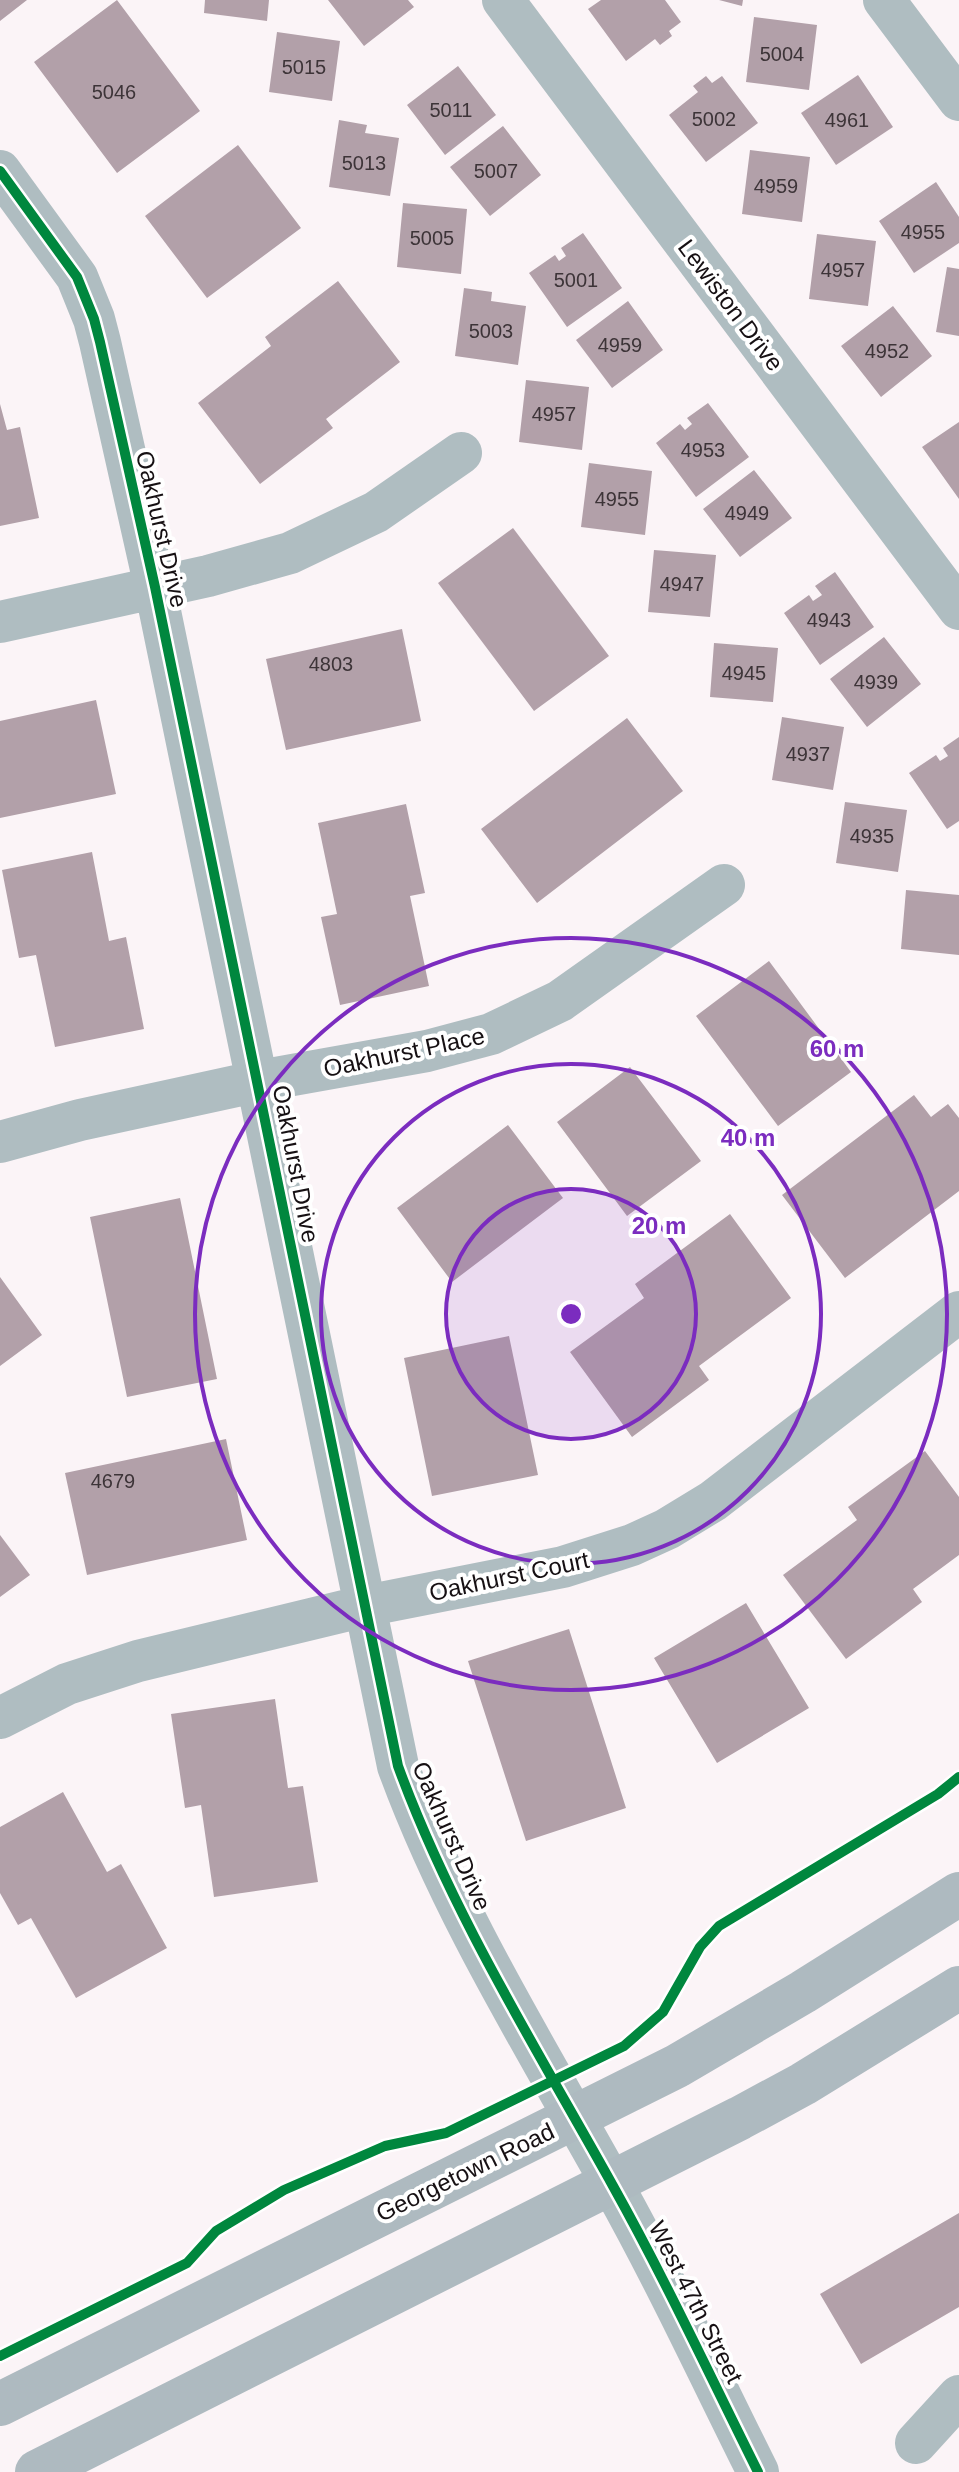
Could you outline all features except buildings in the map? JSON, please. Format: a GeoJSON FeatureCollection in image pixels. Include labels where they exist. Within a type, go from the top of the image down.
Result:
{"type":"FeatureCollection","features":[{"type":"Feature","properties":{"kind":"main road","name":"Georgetown Road"},"geometry":{"type":"LineString","coordinates":[[0,2404],[478,2164],[593,2152],[677,2066],[803,1992],[959,1894]]}},
{"type":"Feature","properties":{"kind":"main road","name":"Georgetown Road"},"geometry":{"type":"LineString","coordinates":[[37,2472],[593,2152],[803,2084],[959,1988]]}},
{"type":"Feature","properties":{"kind":"street","name":"Lewiston Drive"},"geometry":{"type":"LineString","coordinates":[[503,0],[959,609]]}},
{"type":"Feature","properties":{"kind":"street"},"geometry":{"type":"LineString","coordinates":[[884,0],[959,100]]}},
{"type":"Feature","properties":{"kind":"street","name":"Oakhurst Drive"},"geometry":{"type":"LineString","coordinates":[[0,171],[77,277],[94,319],[155,587],[259,1081],[398,1766],[416,1815],[489,1966],[593,2152]]}},
{"type":"Feature","properties":{"kind":"street"},"geometry":{"type":"LineString","coordinates":[[0,622],[272,559],[317,542],[376,512],[461,453]]}},
{"type":"Feature","properties":{"kind":"street","name":"Oakhurst Place"},"geometry":{"type":"LineString","coordinates":[[0,1142],[80,1120],[259,1081],[443,1048],[491,1034],[560,1001],[724,885]]}},
{"type":"Feature","properties":{"kind":"street","name":"Oakhurst Court"},"geometry":{"type":"LineString","coordinates":[[0,1718],[67,1684],[113,1668],[365,1606],[563,1567],[621,1549],[667,1529],[728,1490],[959,1312]]}},
{"type":"Feature","properties":{"kind":"street","name":"West 47th Street"},"geometry":{"type":"LineString","coordinates":[[593,2152],[662,2275],[758,2472]]}},
{"type":"Feature","properties":{"kind":"street"},"geometry":{"type":"LineString","coordinates":[[916,2443],[959,2396]]}},
{"type":"Feature","properties":{"kind":"cycle path"},"geometry":{"type":"LineString","coordinates":[[0,171],[77,277],[100,342],[155,587],[398,1766],[470,1928],[632,2221],[758,2472]]}},
{"type":"Feature","properties":{"kind":"cycle path"},"geometry":{"type":"LineString","coordinates":[[0,2356],[187,2263],[216,2231],[284,2190],[385,2146],[446,2133],[624,2046],[663,2012],[700,1947],[719,1926],[938,1794],[959,1777]]}}]}
